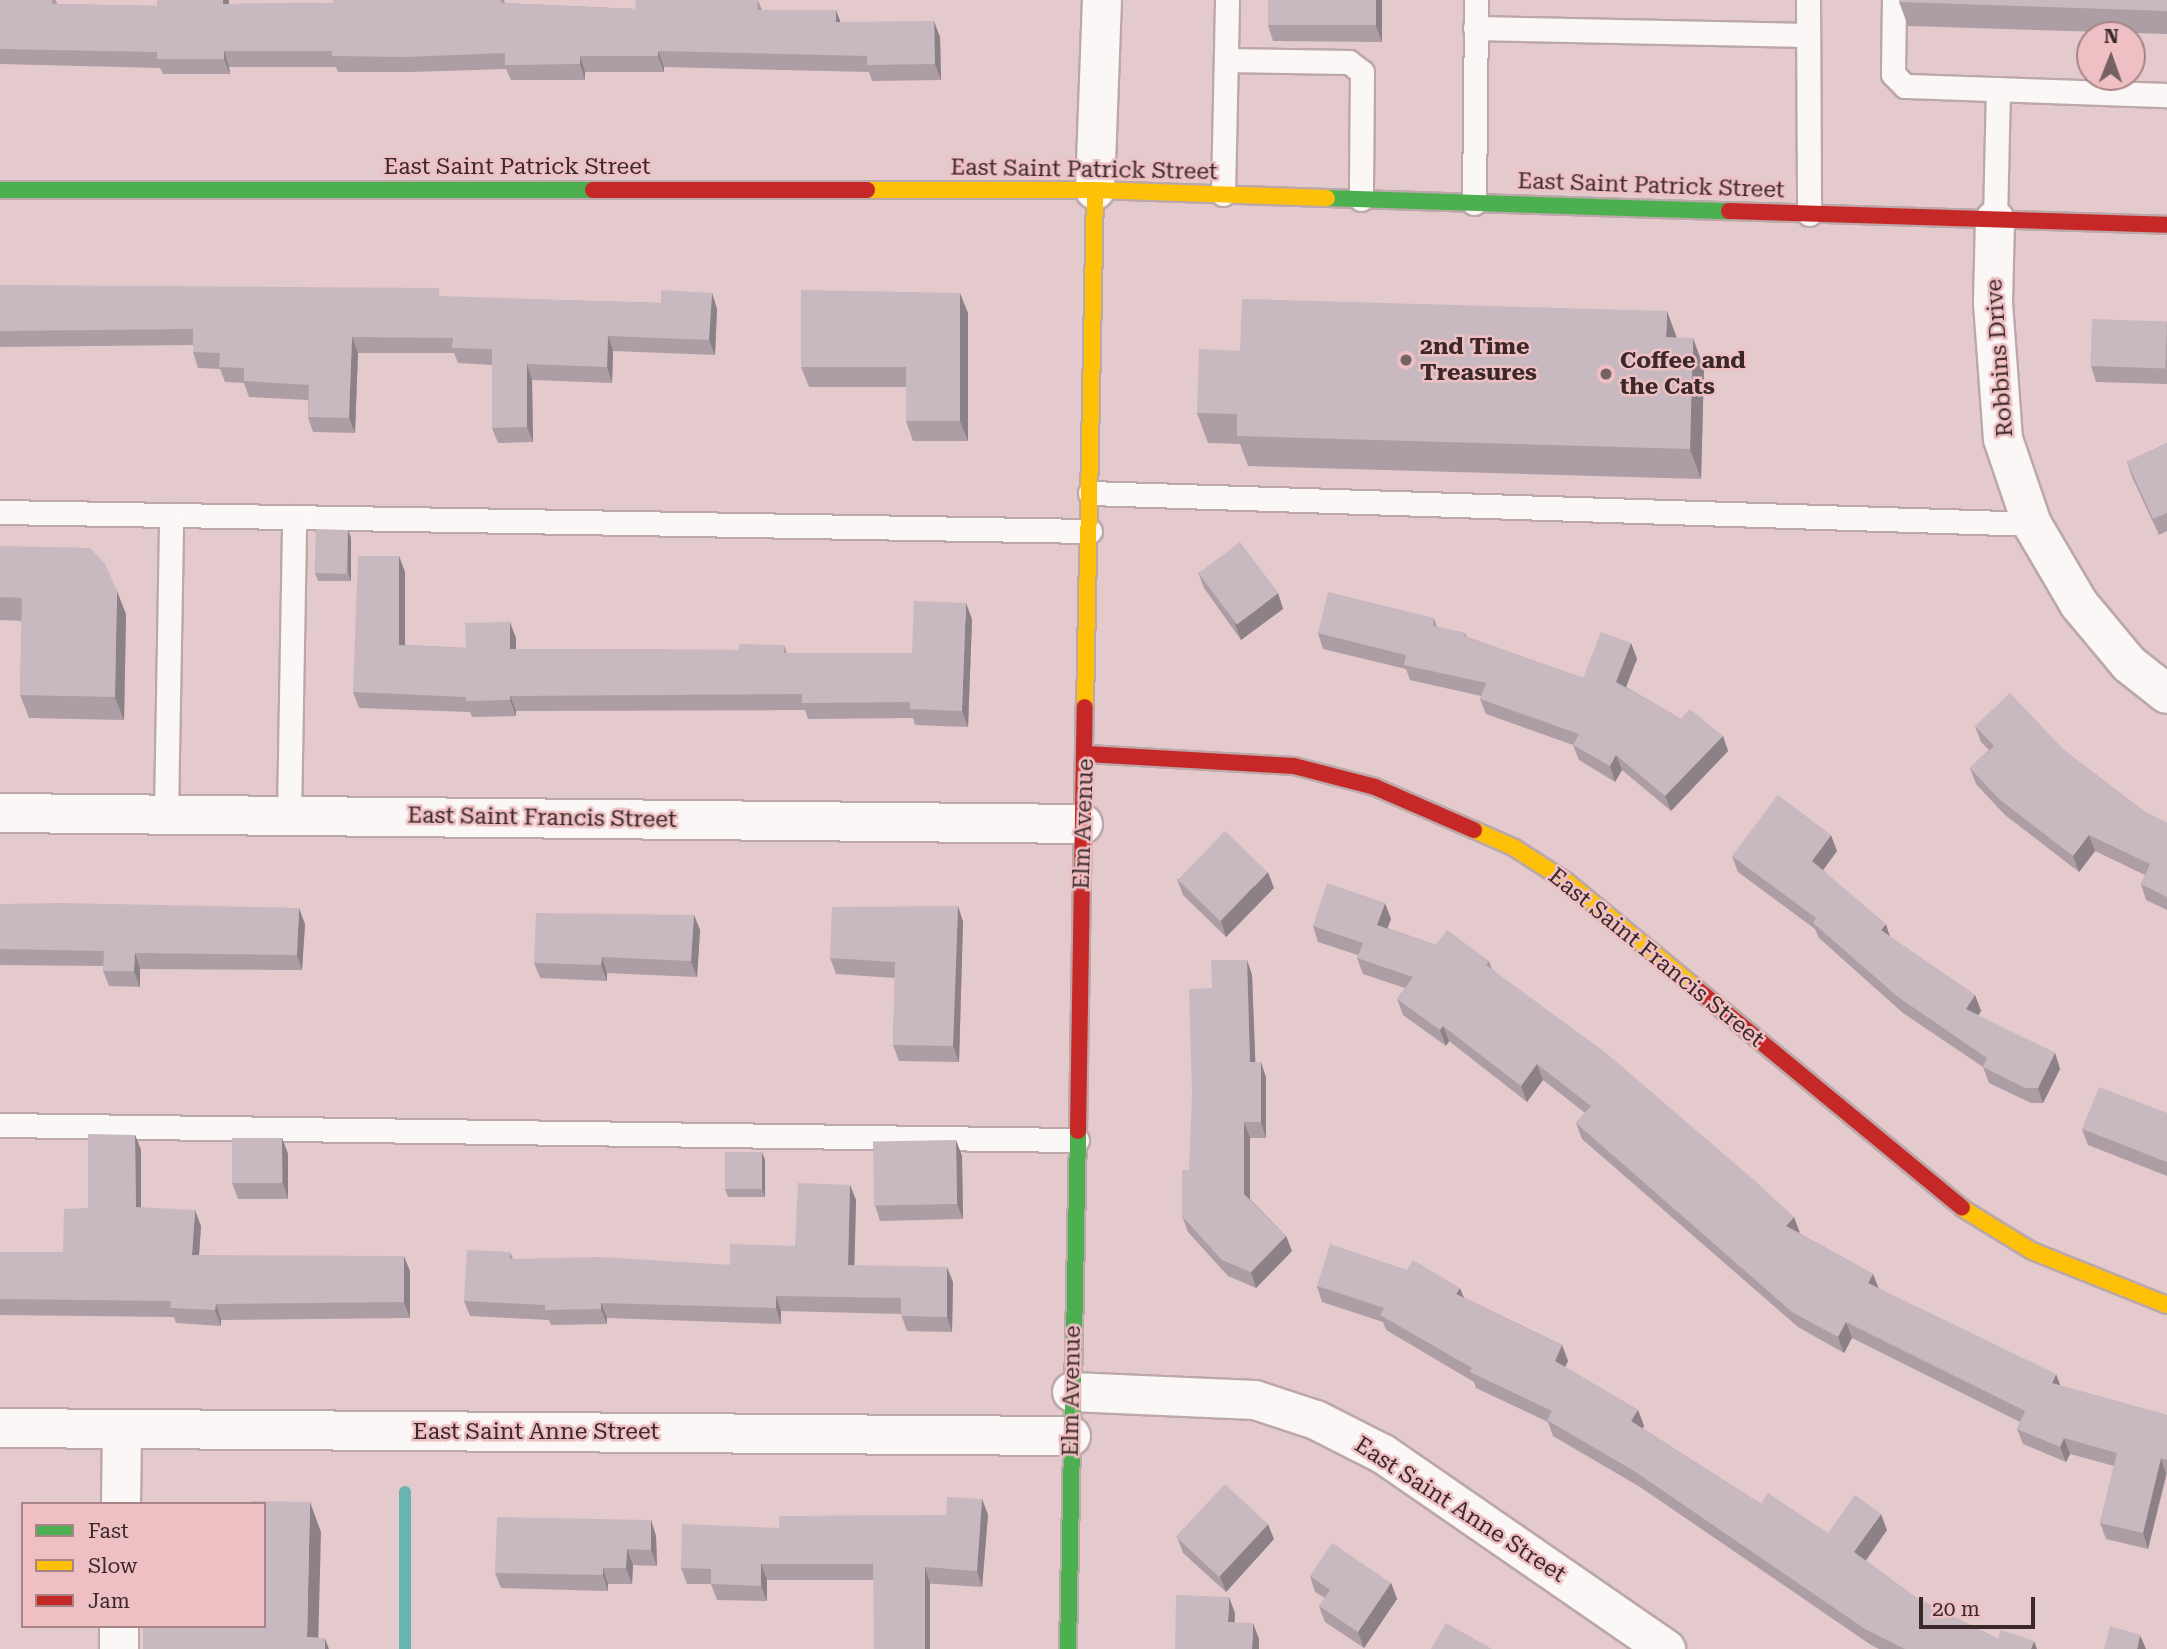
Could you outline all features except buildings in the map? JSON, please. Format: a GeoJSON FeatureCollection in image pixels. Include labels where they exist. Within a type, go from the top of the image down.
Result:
{"type":"FeatureCollection","features":[{"type":"Feature","properties":{"kind":"street","name":"Elm Avenue"},"geometry":{"type":"LineString","coordinates":[[1068,1649],[1083,824],[1087,754],[1095,190],[1102,0]]}},
{"type":"Feature","properties":{"kind":"street","name":"East Saint Patrick Street"},"geometry":{"type":"LineString","coordinates":[[0,190],[1095,190],[2167,225]]}},
{"type":"Feature","properties":{"kind":"street","name":"Robbins Drive"},"geometry":{"type":"LineString","coordinates":[[1995,220],[1993,303],[2003,439],[2032,524],[2079,604],[2129,664],[2167,694]]}},
{"type":"Feature","properties":{"kind":"street","name":"East Saint Francis Street"},"geometry":{"type":"LineString","coordinates":[[1087,754],[1199,757],[1294,766],[1376,787],[1513,847],[1566,881],[1971,1216],[2032,1251],[2167,1305]]}},
{"type":"Feature","properties":{"kind":"street","name":"East Saint Francis Street"},"geometry":{"type":"LineString","coordinates":[[0,813],[1083,824]]}},
{"type":"Feature","properties":{"kind":"street","name":"East Saint Anne Street"},"geometry":{"type":"LineString","coordinates":[[1072,1392],[1255,1400],[1316,1420],[1383,1454],[1667,1649]]}},
{"type":"Feature","properties":{"kind":"street","name":"East Saint Anne Street"},"geometry":{"type":"LineString","coordinates":[[0,1428],[1071,1436]]}},
{"type":"Feature","properties":{"kind":"street"},"geometry":{"type":"LineString","coordinates":[[121,1502],[122,1429]]}},
{"type":"Feature","properties":{"kind":"street"},"geometry":{"type":"LineString","coordinates":[[119,1628],[119,1649]]}},
{"type":"Feature","properties":{"kind":"lane"},"geometry":{"type":"LineString","coordinates":[[1223,194],[1227,0]]}},
{"type":"Feature","properties":{"kind":"lane"},"geometry":{"type":"LineString","coordinates":[[1474,203],[1476,0]]}},
{"type":"Feature","properties":{"kind":"lane"},"geometry":{"type":"LineString","coordinates":[[1808,0],[1809,214]]}},
{"type":"Feature","properties":{"kind":"lane"},"geometry":{"type":"LineString","coordinates":[[1894,0],[1893,74],[1905,86],[2167,95]]}},
{"type":"Feature","properties":{"kind":"lane"},"geometry":{"type":"LineString","coordinates":[[1475,28],[1808,36]]}},
{"type":"Feature","properties":{"kind":"lane"},"geometry":{"type":"LineString","coordinates":[[1226,60],[1349,62],[1362,72],[1361,199]]}},
{"type":"Feature","properties":{"kind":"lane"},"geometry":{"type":"LineString","coordinates":[[1995,220],[1998,89]]}},
{"type":"Feature","properties":{"kind":"lane"},"geometry":{"type":"LineString","coordinates":[[1090,493],[2032,524]]}},
{"type":"Feature","properties":{"kind":"lane"},"geometry":{"type":"LineString","coordinates":[[0,512],[1090,531]]}},
{"type":"Feature","properties":{"kind":"lane"},"geometry":{"type":"LineString","coordinates":[[166,813],[171,514]]}},
{"type":"Feature","properties":{"kind":"lane"},"geometry":{"type":"LineString","coordinates":[[289,814],[294,517]]}},
{"type":"Feature","properties":{"kind":"lane"},"geometry":{"type":"LineString","coordinates":[[0,1125],[1077,1140]]}},
{"type":"Feature","properties":{"kind":"waterway"},"geometry":{"type":"LineString","coordinates":[[405,1492],[405,1649]]}},
{"type":"Feature","properties":{"kind":"traffic: fast"},"geometry":{"type":"LineString","coordinates":[[0,190],[593,190]]}},
{"type":"Feature","properties":{"kind":"traffic: fast"},"geometry":{"type":"LineString","coordinates":[[1327,198],[1729,211]]}},
{"type":"Feature","properties":{"kind":"traffic: fast"},"geometry":{"type":"LineString","coordinates":[[1068,1649],[1078,1131]]}},
{"type":"Feature","properties":{"kind":"traffic: slow"},"geometry":{"type":"LineString","coordinates":[[867,190],[1095,190],[1327,198]]}},
{"type":"Feature","properties":{"kind":"traffic: slow"},"geometry":{"type":"LineString","coordinates":[[1085,707],[1095,190]]}},
{"type":"Feature","properties":{"kind":"traffic: slow"},"geometry":{"type":"LineString","coordinates":[[1474,830],[1513,847],[1566,881],[1698,990]]}},
{"type":"Feature","properties":{"kind":"traffic: slow"},"geometry":{"type":"LineString","coordinates":[[1962,1208],[2032,1251],[2167,1305]]}},
{"type":"Feature","properties":{"kind":"traffic: jam"},"geometry":{"type":"LineString","coordinates":[[593,190],[867,190]]}},
{"type":"Feature","properties":{"kind":"traffic: jam"},"geometry":{"type":"LineString","coordinates":[[1729,211],[2167,225]]}},
{"type":"Feature","properties":{"kind":"traffic: jam"},"geometry":{"type":"LineString","coordinates":[[1078,1131],[1085,707]]}},
{"type":"Feature","properties":{"kind":"traffic: jam"},"geometry":{"type":"LineString","coordinates":[[1087,754],[1294,766],[1375,787],[1474,830]]}},
{"type":"Feature","properties":{"kind":"traffic: jam"},"geometry":{"type":"LineString","coordinates":[[1698,990],[1962,1208]]}},
{"type":"Feature","properties":{"kind":"place","name":"2nd Time Treasures"},"geometry":{"type":"Point","coordinates":[1406,360]}},
{"type":"Feature","properties":{"kind":"place","name":"Coffee and the Cats"},"geometry":{"type":"Point","coordinates":[1606,374]}}]}
